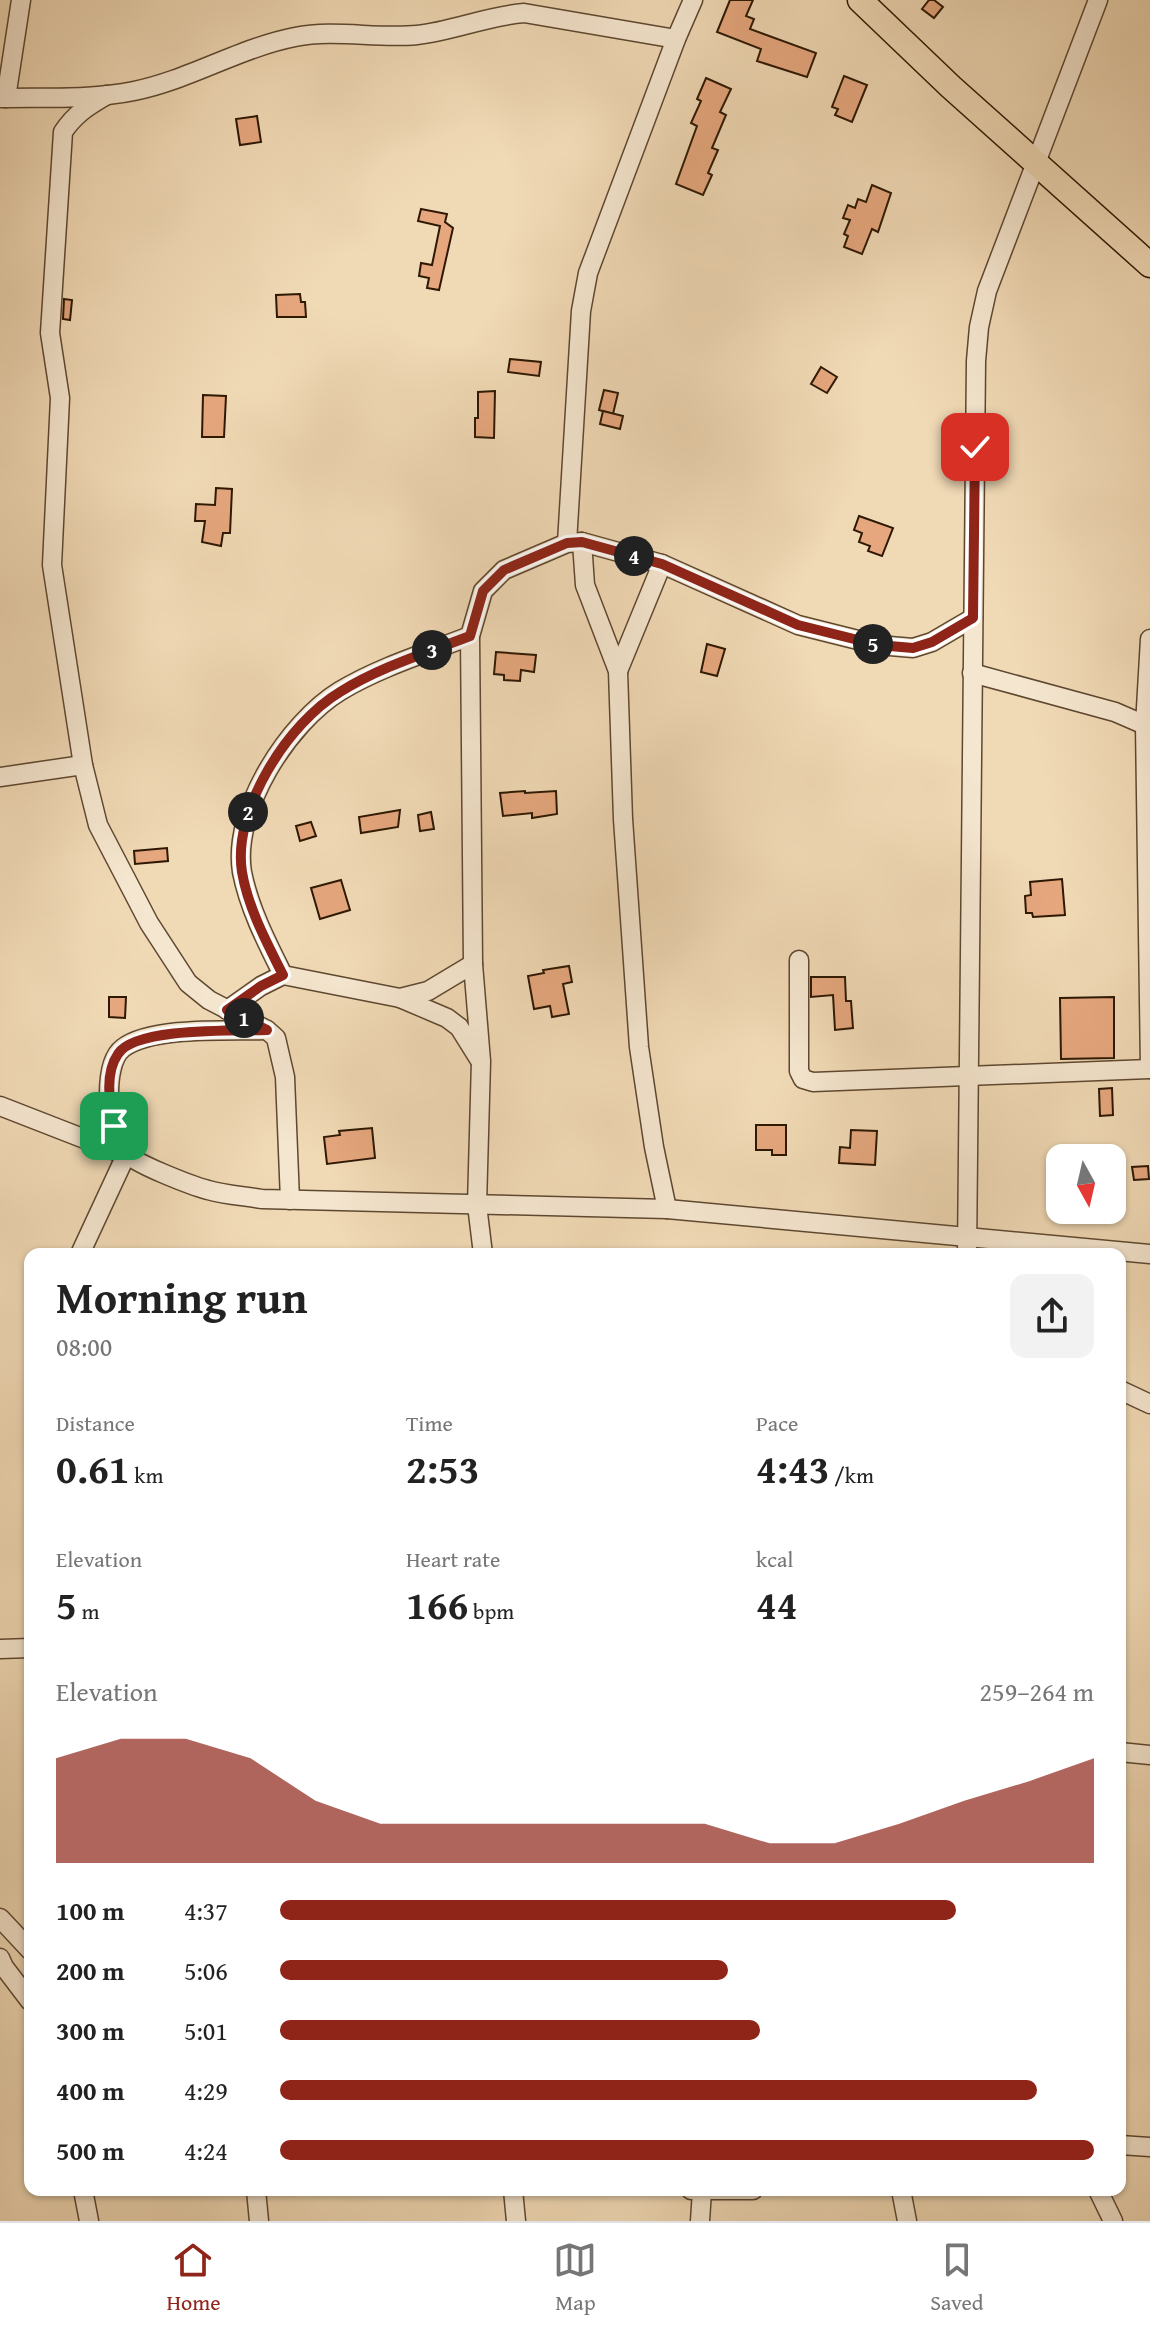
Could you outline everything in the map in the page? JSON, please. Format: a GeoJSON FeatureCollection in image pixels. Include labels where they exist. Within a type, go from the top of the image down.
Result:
{"type":"FeatureCollection","features":[{"type":"Feature","properties":{"kind":"main road"},"geometry":{"type":"LineString","coordinates":[[860,0],[951,87],[1150,265]]}},
{"type":"Feature","properties":{"kind":"street"},"geometry":{"type":"LineString","coordinates":[[21,0],[3,98],[107,95],[153,86],[263,44],[297,36],[323,33],[421,34],[504,14],[524,13],[676,39]]}},
{"type":"Feature","properties":{"kind":"street"},"geometry":{"type":"LineString","coordinates":[[667,1209],[639,1047],[623,819],[618,671],[585,585],[574,542],[581,311],[588,273],[693,0]]}},
{"type":"Feature","properties":{"kind":"street"},"geometry":{"type":"LineString","coordinates":[[967,1246],[976,361],[979,327],[987,291],[1098,0]]}},
{"type":"Feature","properties":{"kind":"street"},"geometry":{"type":"LineString","coordinates":[[107,95],[72,118],[63,132],[50,333],[60,398],[52,565],[83,765],[98,825],[149,923],[188,983],[197,992],[276,1038],[285,1077],[290,1200]]}},
{"type":"Feature","properties":{"kind":"street"},"geometry":{"type":"LineString","coordinates":[[482,1248],[477,1205],[481,1061],[473,964],[470,636],[483,591],[504,570],[574,542],[662,564],[798,625],[878,645],[913,648],[973,618]]}},
{"type":"Feature","properties":{"kind":"street"},"geometry":{"type":"LineString","coordinates":[[618,671],[662,564]]}},
{"type":"Feature","properties":{"kind":"street"},"geometry":{"type":"LineString","coordinates":[[283,975],[248,893],[242,871],[241,846],[248,814],[265,772],[295,731],[338,693],[394,665],[470,636]]}},
{"type":"Feature","properties":{"kind":"street"},"geometry":{"type":"LineString","coordinates":[[799,960],[799,1071],[803,1079],[813,1082],[969,1078],[1150,1069],[1145,725],[1150,639]]}},
{"type":"Feature","properties":{"kind":"street"},"geometry":{"type":"LineString","coordinates":[[972,673],[1103,708],[1145,725]]}},
{"type":"Feature","properties":{"kind":"street"},"geometry":{"type":"LineString","coordinates":[[0,777],[83,765]]}},
{"type":"Feature","properties":{"kind":"street"},"geometry":{"type":"LineString","coordinates":[[400,998],[428,991],[473,964]]}},
{"type":"Feature","properties":{"kind":"street"},"geometry":{"type":"LineString","coordinates":[[227,1010],[283,975],[400,998],[447,1018],[459,1027],[481,1061]]}},
{"type":"Feature","properties":{"kind":"street"},"geometry":{"type":"LineString","coordinates":[[83,1248],[126,1155],[114,1126],[110,1103],[109,1082],[116,1055],[124,1047],[177,1032],[267,1030]]}},
{"type":"Feature","properties":{"kind":"street"},"geometry":{"type":"LineString","coordinates":[[0,1106],[208,1190],[290,1200],[667,1209],[967,1246],[1013,1248]]}},
{"type":"Feature","properties":{"kind":"street"},"geometry":{"type":"LineString","coordinates":[[1126,1253],[1150,1254]]}},
{"type":"Feature","properties":{"kind":"street"},"geometry":{"type":"LineString","coordinates":[[1126,1393],[1150,1404]]}},
{"type":"Feature","properties":{"kind":"street"},"geometry":{"type":"LineString","coordinates":[[0,1649],[24,1648]]}},
{"type":"Feature","properties":{"kind":"street"},"geometry":{"type":"LineString","coordinates":[[1126,1753],[1150,1755]]}},
{"type":"Feature","properties":{"kind":"street"},"geometry":{"type":"LineString","coordinates":[[0,1918],[24,1944]]}},
{"type":"Feature","properties":{"kind":"street"},"geometry":{"type":"LineString","coordinates":[[0,1958],[24,1993]]}},
{"type":"Feature","properties":{"kind":"street"},"geometry":{"type":"LineString","coordinates":[[1126,2145],[1150,2147]]}},
{"type":"Feature","properties":{"kind":"street"},"geometry":{"type":"LineString","coordinates":[[84,2196],[89,2221]]}},
{"type":"Feature","properties":{"kind":"street"},"geometry":{"type":"LineString","coordinates":[[257,2196],[259,2221]]}},
{"type":"Feature","properties":{"kind":"street"},"geometry":{"type":"LineString","coordinates":[[514,2196],[516,2221]]}},
{"type":"Feature","properties":{"kind":"street"},"geometry":{"type":"LineString","coordinates":[[698,2196],[700,2221]]}},
{"type":"Feature","properties":{"kind":"street"},"geometry":{"type":"LineString","coordinates":[[902,2196],[907,2221]]}},
{"type":"Feature","properties":{"kind":"street"},"geometry":{"type":"LineString","coordinates":[[1101,2196],[1113,2221]]}},
{"type":"Feature","properties":{"kind":"building"},"geometry":{"type":"Polygon","coordinates":[[[730,0],[753,0],[746,16],[754,19],[750,29],[816,53],[807,77],[757,61],[761,49],[717,32],[730,0]]]}},
{"type":"Feature","properties":{"kind":"building"},"geometry":{"type":"Polygon","coordinates":[[[929,0],[943,7],[934,18],[922,9],[929,0]]]}},
{"type":"Feature","properties":{"kind":"building"},"geometry":{"type":"Polygon","coordinates":[[[844,76],[867,85],[852,122],[835,115],[838,109],[832,107],[844,76]]]}},
{"type":"Feature","properties":{"kind":"building"},"geometry":{"type":"Polygon","coordinates":[[[706,78],[731,89],[720,112],[726,115],[712,148],[718,150],[703,195],[676,184],[697,126],[691,123],[701,101],[697,99],[706,78]]]}},
{"type":"Feature","properties":{"kind":"building"},"geometry":{"type":"Polygon","coordinates":[[[257,116],[261,142],[240,145],[236,119],[257,116]]]}},
{"type":"Feature","properties":{"kind":"building"},"geometry":{"type":"Polygon","coordinates":[[[872,185],[891,193],[878,232],[872,229],[862,254],[844,247],[848,236],[844,234],[850,220],[843,218],[848,205],[855,208],[858,199],[866,202],[872,185]]]}},
{"type":"Feature","properties":{"kind":"building"},"geometry":{"type":"Polygon","coordinates":[[[421,209],[447,214],[445,222],[453,228],[439,290],[427,288],[429,278],[419,276],[421,263],[432,265],[440,226],[418,221],[421,209]]]}},
{"type":"Feature","properties":{"kind":"building"},"geometry":{"type":"Polygon","coordinates":[[[300,294],[301,302],[305,302],[306,317],[277,317],[276,295],[300,294]]]}},
{"type":"Feature","properties":{"kind":"building"},"geometry":{"type":"Polygon","coordinates":[[[64,299],[72,300],[70,320],[63,319],[64,299]]]}},
{"type":"Feature","properties":{"kind":"building"},"geometry":{"type":"Polygon","coordinates":[[[510,359],[541,362],[539,376],[508,372],[510,359]]]}},
{"type":"Feature","properties":{"kind":"building"},"geometry":{"type":"Polygon","coordinates":[[[821,367],[837,377],[827,393],[811,384],[821,367]]]}},
{"type":"Feature","properties":{"kind":"building"},"geometry":{"type":"Polygon","coordinates":[[[604,390],[618,393],[613,414],[599,410],[604,390]]]}},
{"type":"Feature","properties":{"kind":"building"},"geometry":{"type":"Polygon","coordinates":[[[495,391],[494,438],[475,437],[478,392],[495,391]]]}},
{"type":"Feature","properties":{"kind":"building"},"geometry":{"type":"Polygon","coordinates":[[[203,395],[226,396],[224,437],[202,437],[203,395]]]}},
{"type":"Feature","properties":{"kind":"building"},"geometry":{"type":"Polygon","coordinates":[[[603,411],[623,416],[620,429],[600,424],[603,411]]]}},
{"type":"Feature","properties":{"kind":"building"},"geometry":{"type":"Polygon","coordinates":[[[216,488],[232,489],[230,533],[223,533],[221,546],[202,542],[205,521],[195,521],[196,504],[215,505],[216,488]]]}},
{"type":"Feature","properties":{"kind":"building"},"geometry":{"type":"Polygon","coordinates":[[[859,516],[893,528],[882,556],[868,551],[870,546],[859,542],[862,533],[854,530],[859,516]]]}},
{"type":"Feature","properties":{"kind":"building"},"geometry":{"type":"Polygon","coordinates":[[[707,644],[725,649],[717,676],[701,672],[707,644]]]}},
{"type":"Feature","properties":{"kind":"building"},"geometry":{"type":"Polygon","coordinates":[[[496,652],[536,655],[534,672],[521,670],[520,681],[504,680],[504,675],[494,674],[496,652]]]}},
{"type":"Feature","properties":{"kind":"building"},"geometry":{"type":"Polygon","coordinates":[[[556,791],[557,814],[532,818],[532,813],[503,816],[500,793],[556,791]]]}},
{"type":"Feature","properties":{"kind":"building"},"geometry":{"type":"Polygon","coordinates":[[[400,810],[398,827],[361,833],[359,817],[400,810]]]}},
{"type":"Feature","properties":{"kind":"building"},"geometry":{"type":"Polygon","coordinates":[[[431,812],[434,829],[420,831],[418,815],[431,812]]]}},
{"type":"Feature","properties":{"kind":"building"},"geometry":{"type":"Polygon","coordinates":[[[311,822],[316,836],[300,841],[296,826],[311,822]]]}},
{"type":"Feature","properties":{"kind":"building"},"geometry":{"type":"Polygon","coordinates":[[[167,848],[168,861],[135,864],[134,851],[167,848]]]}},
{"type":"Feature","properties":{"kind":"building"},"geometry":{"type":"Polygon","coordinates":[[[1062,879],[1065,915],[1033,917],[1032,913],[1026,913],[1025,896],[1031,895],[1030,882],[1062,879]]]}},
{"type":"Feature","properties":{"kind":"building"},"geometry":{"type":"Polygon","coordinates":[[[341,880],[350,910],[320,919],[311,888],[341,880]]]}},
{"type":"Feature","properties":{"kind":"building"},"geometry":{"type":"Polygon","coordinates":[[[569,966],[572,982],[563,984],[569,1014],[552,1017],[550,1006],[534,1009],[528,976],[569,966]]]}},
{"type":"Feature","properties":{"kind":"building"},"geometry":{"type":"Polygon","coordinates":[[[811,977],[845,977],[846,1001],[851,1001],[853,1028],[835,1030],[833,995],[811,997],[811,977]]]}},
{"type":"Feature","properties":{"kind":"building"},"geometry":{"type":"Polygon","coordinates":[[[109,997],[126,997],[125,1018],[109,1017],[109,997]]]}},
{"type":"Feature","properties":{"kind":"building"},"geometry":{"type":"Polygon","coordinates":[[[1114,997],[1114,1058],[1061,1059],[1060,998],[1114,997]]]}},
{"type":"Feature","properties":{"kind":"building"},"geometry":{"type":"Polygon","coordinates":[[[1112,1088],[1113,1115],[1100,1116],[1099,1089],[1112,1088]]]}},
{"type":"Feature","properties":{"kind":"building"},"geometry":{"type":"Polygon","coordinates":[[[756,1125],[786,1125],[786,1155],[772,1155],[772,1150],[756,1150],[756,1125]]]}},
{"type":"Feature","properties":{"kind":"building"},"geometry":{"type":"Polygon","coordinates":[[[372,1128],[375,1158],[327,1164],[324,1137],[340,1135],[339,1131],[372,1128]]]}},
{"type":"Feature","properties":{"kind":"building"},"geometry":{"type":"Polygon","coordinates":[[[851,1130],[877,1131],[875,1165],[839,1163],[840,1147],[850,1148],[851,1130]]]}},
{"type":"Feature","properties":{"kind":"building"},"geometry":{"type":"Polygon","coordinates":[[[1148,1166],[1149,1179],[1134,1180],[1132,1167],[1148,1166]]]}},
{"type":"Feature","properties":{"kind":"route"},"geometry":{"type":"LineString","coordinates":[[114,1126],[109,1082],[116,1055],[124,1047],[177,1032],[267,1030],[227,1010],[283,975],[248,893],[242,871],[241,846],[248,814],[265,772],[295,731],[338,693],[394,665],[470,636],[483,591],[504,570],[567,543],[582,542],[662,564],[798,625],[878,645],[913,648],[932,642],[973,618],[975,447]]}}]}
